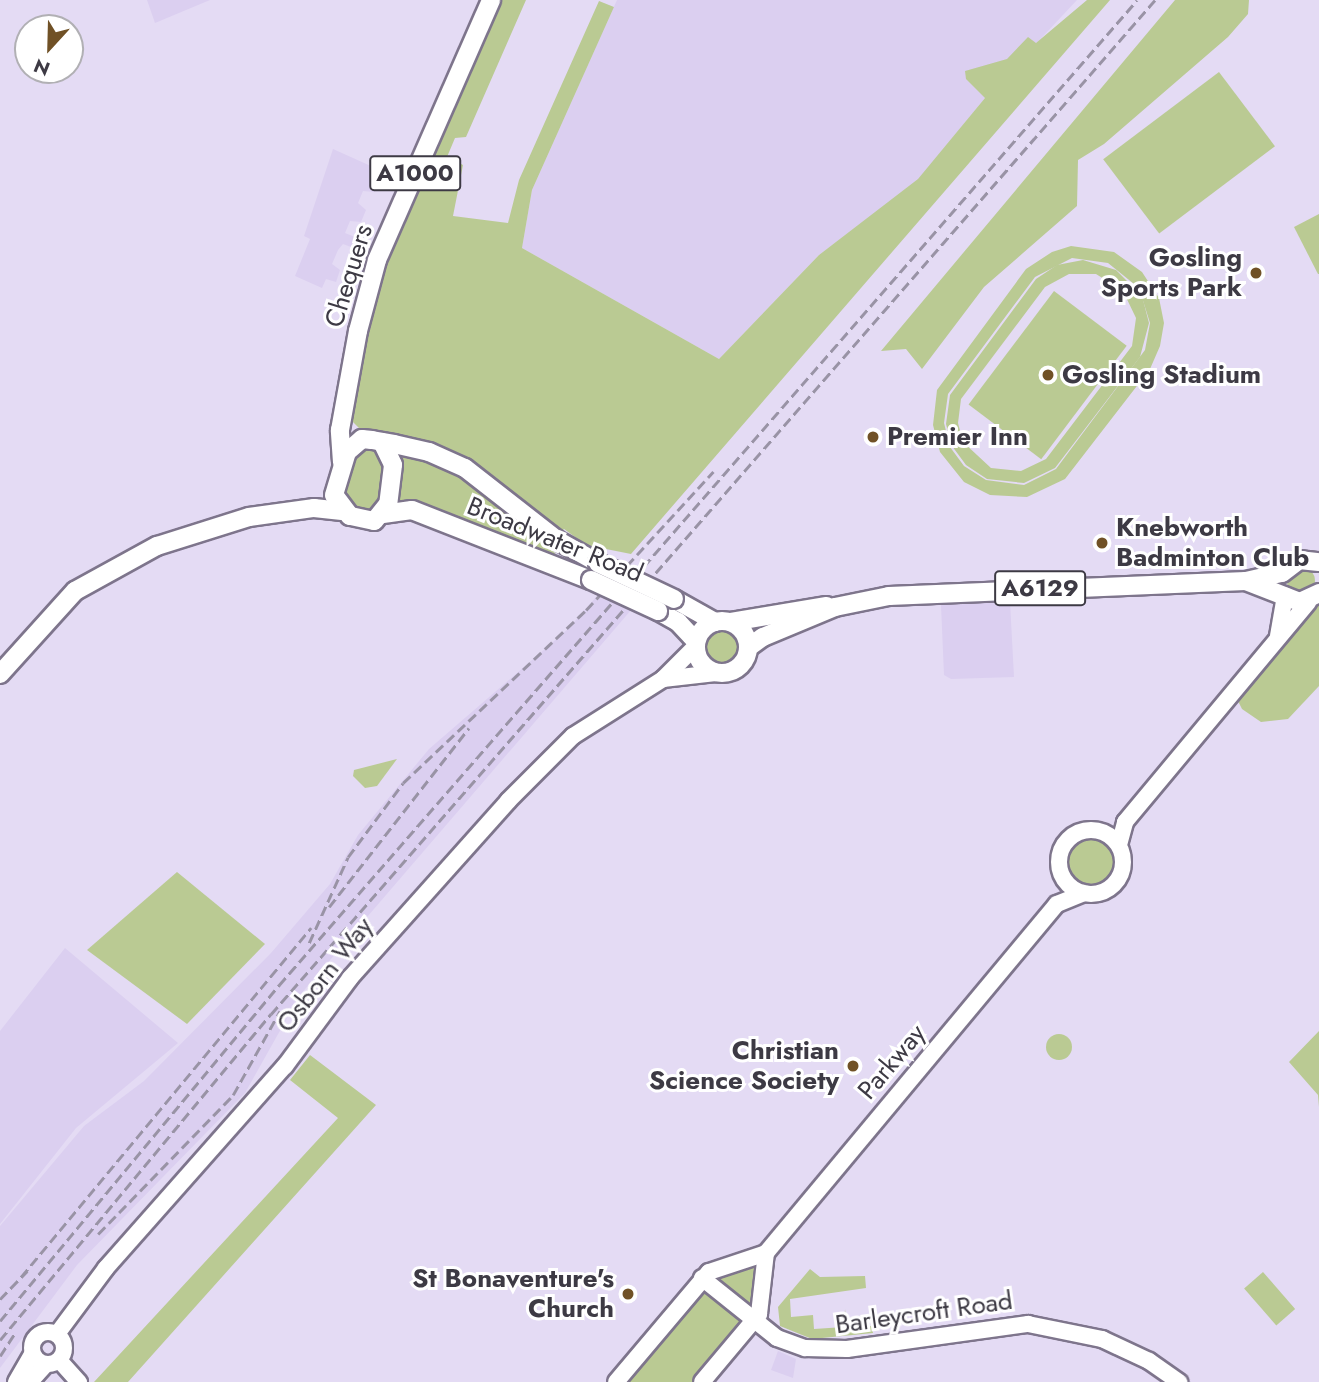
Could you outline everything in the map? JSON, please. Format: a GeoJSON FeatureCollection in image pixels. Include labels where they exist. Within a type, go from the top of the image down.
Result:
{"type":"FeatureCollection","features":[{"type":"Feature","properties":{"kind":"main road","name":"Chequers"},"geometry":{"type":"LineString","coordinates":[[342,462],[338,449],[358,331],[377,260],[491,0]]}},
{"type":"Feature","properties":{"kind":"main road"},"geometry":{"type":"LineString","coordinates":[[344,419],[362,439],[429,452],[466,468],[557,540],[598,563],[674,598],[744,632],[749,648],[738,668],[716,673],[703,665],[696,643],[703,629],[723,622]]}},
{"type":"Feature","properties":{"kind":"main road","name":"A1000"},"geometry":{"type":"LineString","coordinates":[[338,503],[342,462],[362,439]]}},
{"type":"Feature","properties":{"kind":"main road"},"geometry":{"type":"LineString","coordinates":[[0,674],[75,591],[123,563],[214,525],[338,503],[368,522],[383,513],[391,497],[393,466],[382,442]]}},
{"type":"Feature","properties":{"kind":"main road","name":"Broadwater Road"},"geometry":{"type":"LineString","coordinates":[[383,513],[412,510],[591,580],[678,622],[696,643]]}},
{"type":"Feature","properties":{"kind":"main road"},"geometry":{"type":"LineString","coordinates":[[1313,598],[1285,596],[1282,573],[1299,560],[1318,565]]}},
{"type":"Feature","properties":{"kind":"main road","name":"A6129"},"geometry":{"type":"LineString","coordinates":[[749,648],[762,637],[835,607],[889,596],[1246,581],[1282,573]]}},
{"type":"Feature","properties":{"kind":"main road","name":"A6129"},"geometry":{"type":"LineString","coordinates":[[1246,581],[1285,596]]}},
{"type":"Feature","properties":{"kind":"main road","name":"A6129"},"geometry":{"type":"LineString","coordinates":[[723,622],[818,604],[835,607]]}},
{"type":"Feature","properties":{"kind":"street"},"geometry":{"type":"LineString","coordinates":[[1278,636],[1285,596]]}},
{"type":"Feature","properties":{"kind":"street"},"geometry":{"type":"LineString","coordinates":[[1125,822],[1101,831],[1082,830],[1065,843],[1059,862],[1063,877],[1084,893],[1105,891],[1117,881],[1124,864],[1119,845],[1125,822],[1278,636],[1313,598]]}},
{"type":"Feature","properties":{"kind":"street","name":"Osborn Way"},"geometry":{"type":"LineString","coordinates":[[32,1354],[38,1335],[57,1334],[106,1268],[285,1066],[349,978],[508,801],[573,736],[663,679],[696,643]]}},
{"type":"Feature","properties":{"kind":"street","name":"Osborn Way"},"geometry":{"type":"LineString","coordinates":[[663,679],[716,673]]}},
{"type":"Feature","properties":{"kind":"street"},"geometry":{"type":"LineString","coordinates":[[1101,831],[1119,845]]}},
{"type":"Feature","properties":{"kind":"street","name":"Parkway"},"geometry":{"type":"LineString","coordinates":[[766,1253],[1057,904],[1063,877]]}},
{"type":"Feature","properties":{"kind":"street","name":"Parkway"},"geometry":{"type":"LineString","coordinates":[[1057,904],[1084,893]]}},
{"type":"Feature","properties":{"kind":"street"},"geometry":{"type":"LineString","coordinates":[[617,1382],[702,1278],[716,1267],[766,1253],[762,1305],[753,1320],[702,1382]]}},
{"type":"Feature","properties":{"kind":"street"},"geometry":{"type":"LineString","coordinates":[[702,1278],[753,1320]]}},
{"type":"Feature","properties":{"kind":"street","name":"Barleycroft Road"},"geometry":{"type":"LineString","coordinates":[[753,1320],[785,1342],[826,1350],[1003,1324],[1058,1327],[1123,1347],[1179,1382]]}},
{"type":"Feature","properties":{"kind":"street"},"geometry":{"type":"LineString","coordinates":[[30,1382],[53,1362],[64,1346],[57,1334]]}},
{"type":"Feature","properties":{"kind":"street"},"geometry":{"type":"LineString","coordinates":[[16,1382],[32,1354],[53,1362],[79,1382]]}},
{"type":"Feature","properties":{"kind":"shaded area"},"geometry":{"type":"Polygon","coordinates":[[[147,0],[210,0],[155,23],[147,0]]]}},
{"type":"Feature","properties":{"kind":"shaded area"},"geometry":{"type":"Polygon","coordinates":[[[617,0],[1077,0],[985,98],[918,180],[819,255],[719,359],[522,248],[532,190],[617,0]]]}},
{"type":"Feature","properties":{"kind":"shaded area"},"geometry":{"type":"Polygon","coordinates":[[[333,149],[373,167],[370,174],[378,181],[374,192],[363,191],[358,203],[366,210],[361,222],[350,221],[345,233],[355,237],[351,247],[343,244],[332,264],[340,270],[336,282],[326,279],[322,288],[295,276],[310,239],[304,236],[333,149]]]}},
{"type":"Feature","properties":{"kind":"shaded area"},"geometry":{"type":"Polygon","coordinates":[[[611,580],[644,595],[300,995],[245,1093],[77,1265],[0,1368],[0,1226],[84,1126],[144,1081],[271,953],[330,884],[358,835],[429,749],[568,629],[611,580]]]}},
{"type":"Feature","properties":{"kind":"shaded area"},"geometry":{"type":"Polygon","coordinates":[[[1010,602],[1014,677],[951,679],[944,675],[941,605],[1010,602]]]}},
{"type":"Feature","properties":{"kind":"shaded area"},"geometry":{"type":"Polygon","coordinates":[[[65,948],[178,1043],[76,1128],[0,1224],[0,1031],[65,948]]]}},
{"type":"Feature","properties":{"kind":"shaded area"},"geometry":{"type":"Polygon","coordinates":[[[778,1351],[796,1359],[793,1378],[771,1370],[778,1351]]]}},
{"type":"Feature","properties":{"kind":"green space"},"geometry":{"type":"Polygon","coordinates":[[[495,0],[526,0],[466,137],[455,138],[447,157],[463,165],[453,216],[508,223],[519,180],[599,1],[614,7],[532,190],[522,248],[719,359],[819,255],[918,179],[985,98],[966,79],[965,71],[1007,59],[1028,37],[1036,43],[1087,0],[1110,0],[631,554],[586,545],[564,529],[558,536],[475,467],[363,432],[350,419],[364,302],[495,0]]]}},
{"type":"Feature","properties":{"kind":"green space"},"geometry":{"type":"Polygon","coordinates":[[[1175,0],[1249,0],[1248,14],[1228,37],[1104,144],[1078,160],[1077,206],[984,287],[922,369],[906,349],[881,351],[1175,0]]]}},
{"type":"Feature","properties":{"kind":"green space"},"geometry":{"type":"Polygon","coordinates":[[[1219,72],[1275,146],[1159,234],[1103,159],[1219,72]]]}},
{"type":"Feature","properties":{"kind":"green space"},"geometry":{"type":"Polygon","coordinates":[[[1319,214],[1319,274],[1318,274],[1294,227],[1319,214]]]}},
{"type":"Feature","properties":{"kind":"green space"},"geometry":{"type":"Polygon","coordinates":[[[1071,246],[1114,252],[1142,272],[1159,298],[1164,323],[1160,346],[1150,369],[1065,479],[1027,497],[990,495],[964,482],[940,452],[933,425],[937,390],[1026,269],[1052,252],[1071,246]],[[1072,258],[1035,277],[948,394],[944,423],[950,447],[964,466],[986,480],[1024,485],[1056,469],[1145,350],[1150,323],[1139,288],[1108,263],[1072,258]]]}},
{"type":"Feature","properties":{"kind":"green space"},"geometry":{"type":"Polygon","coordinates":[[[1083,260],[1116,270],[1142,296],[1149,323],[1140,357],[1055,468],[1024,483],[987,479],[966,465],[952,446],[946,424],[950,395],[1036,279],[1057,265],[1083,260]],[[1069,274],[1045,287],[961,399],[958,423],[963,442],[991,468],[1021,471],[1046,459],[1132,346],[1136,318],[1123,291],[1096,274],[1069,274]]]}},
{"type":"Feature","properties":{"kind":"green space","name":"Gosling Stadium"},"geometry":{"type":"Polygon","coordinates":[[[1054,291],[1127,346],[1041,459],[969,404],[1054,291]]]}},
{"type":"Feature","properties":{"kind":"green space"},"geometry":{"type":"Polygon","coordinates":[[[366,447],[376,449],[388,466],[378,510],[358,513],[345,498],[344,491],[350,460],[366,447]]]}},
{"type":"Feature","properties":{"kind":"green space"},"geometry":{"type":"Polygon","coordinates":[[[394,450],[447,464],[558,546],[554,552],[561,560],[467,523],[394,505],[394,450]]]}},
{"type":"Feature","properties":{"kind":"green space"},"geometry":{"type":"Polygon","coordinates":[[[1301,567],[1311,571],[1315,581],[1311,591],[1301,595],[1291,591],[1287,581],[1291,571],[1301,567]]]}},
{"type":"Feature","properties":{"kind":"green space"},"geometry":{"type":"Polygon","coordinates":[[[1319,603],[1319,686],[1288,719],[1261,722],[1242,709],[1236,697],[1319,603]]]}},
{"type":"Feature","properties":{"kind":"green space"},"geometry":{"type":"Polygon","coordinates":[[[720,627],[732,633],[738,645],[732,657],[720,663],[708,657],[702,645],[708,633],[720,627]]]}},
{"type":"Feature","properties":{"kind":"green space"},"geometry":{"type":"Polygon","coordinates":[[[397,759],[377,786],[365,788],[353,776],[354,770],[397,759]]]}},
{"type":"Feature","properties":{"kind":"green space"},"geometry":{"type":"Polygon","coordinates":[[[1092,835],[1102,837],[1110,843],[1116,851],[1116,871],[1110,879],[1102,885],[1092,887],[1082,885],[1074,879],[1068,871],[1066,861],[1068,851],[1074,843],[1082,837],[1092,835]]]}},
{"type":"Feature","properties":{"kind":"green space"},"geometry":{"type":"Polygon","coordinates":[[[177,872],[265,944],[187,1024],[87,950],[177,872]]]}},
{"type":"Feature","properties":{"kind":"green space"},"geometry":{"type":"Polygon","coordinates":[[[1319,1031],[1319,1107],[1318,1095],[1289,1062],[1319,1031]]]}},
{"type":"Feature","properties":{"kind":"green space"},"geometry":{"type":"Polygon","coordinates":[[[1059,1034],[1068,1038],[1072,1047],[1068,1056],[1059,1060],[1050,1056],[1046,1047],[1050,1038],[1059,1034]]]}},
{"type":"Feature","properties":{"kind":"green space"},"geometry":{"type":"Polygon","coordinates":[[[310,1055],[376,1105],[128,1382],[94,1382],[338,1118],[290,1080],[310,1055]]]}},
{"type":"Feature","properties":{"kind":"green space"},"geometry":{"type":"Polygon","coordinates":[[[758,1262],[753,1310],[714,1278],[758,1262]]]}},
{"type":"Feature","properties":{"kind":"green space"},"geometry":{"type":"Polygon","coordinates":[[[810,1269],[820,1277],[865,1276],[866,1288],[790,1299],[791,1317],[813,1315],[814,1329],[844,1327],[845,1309],[847,1328],[872,1326],[873,1333],[812,1339],[780,1326],[778,1307],[810,1269]]]}},
{"type":"Feature","properties":{"kind":"green space"},"geometry":{"type":"Polygon","coordinates":[[[1263,1272],[1295,1309],[1276,1325],[1244,1288],[1263,1272]]]}},
{"type":"Feature","properties":{"kind":"green space"},"geometry":{"type":"Polygon","coordinates":[[[706,1289],[743,1322],[698,1382],[621,1382],[696,1292],[706,1289]]]}},
{"type":"Feature","properties":{"kind":"railway"},"geometry":{"type":"LineString","coordinates":[[0,1321],[279,985],[1137,0]]}},
{"type":"Feature","properties":{"kind":"railway"},"geometry":{"type":"LineString","coordinates":[[0,1340],[271,1014],[1155,0]]}},
{"type":"Feature","properties":{"kind":"railway"},"geometry":{"type":"LineString","coordinates":[[309,943],[348,857],[403,783],[586,610],[713,472]]}},
{"type":"Feature","properties":{"kind":"railway"},"geometry":{"type":"LineString","coordinates":[[329,907],[469,728]]}},
{"type":"Feature","properties":{"kind":"railway"},"geometry":{"type":"LineString","coordinates":[[21,1277],[311,928]]}},
{"type":"Feature","properties":{"kind":"railway"},"geometry":{"type":"LineString","coordinates":[[98,1234],[233,1095],[280,1011]]}},
{"type":"Feature","properties":{"kind":"railway"},"geometry":{"type":"LineString","coordinates":[[0,1299],[27,1271]]}},
{"type":"Feature","properties":{"kind":"railway"},"geometry":{"type":"LineString","coordinates":[[0,1356],[15,1333]]}},
{"type":"Feature","properties":{"kind":"place","name":"Gosling Sports Park"},"geometry":{"type":"Point","coordinates":[1256,273]}},
{"type":"Feature","properties":{"kind":"place","name":"Gosling Stadium"},"geometry":{"type":"Point","coordinates":[1048,375]}},
{"type":"Feature","properties":{"kind":"place","name":"Premier Inn"},"geometry":{"type":"Point","coordinates":[873,437]}},
{"type":"Feature","properties":{"kind":"place","name":"Knebworth Badminton Club"},"geometry":{"type":"Point","coordinates":[1102,543]}},
{"type":"Feature","properties":{"kind":"place","name":"Christian Science Society"},"geometry":{"type":"Point","coordinates":[853,1066]}},
{"type":"Feature","properties":{"kind":"place","name":"St Bonaventure's Church"},"geometry":{"type":"Point","coordinates":[628,1294]}}]}
